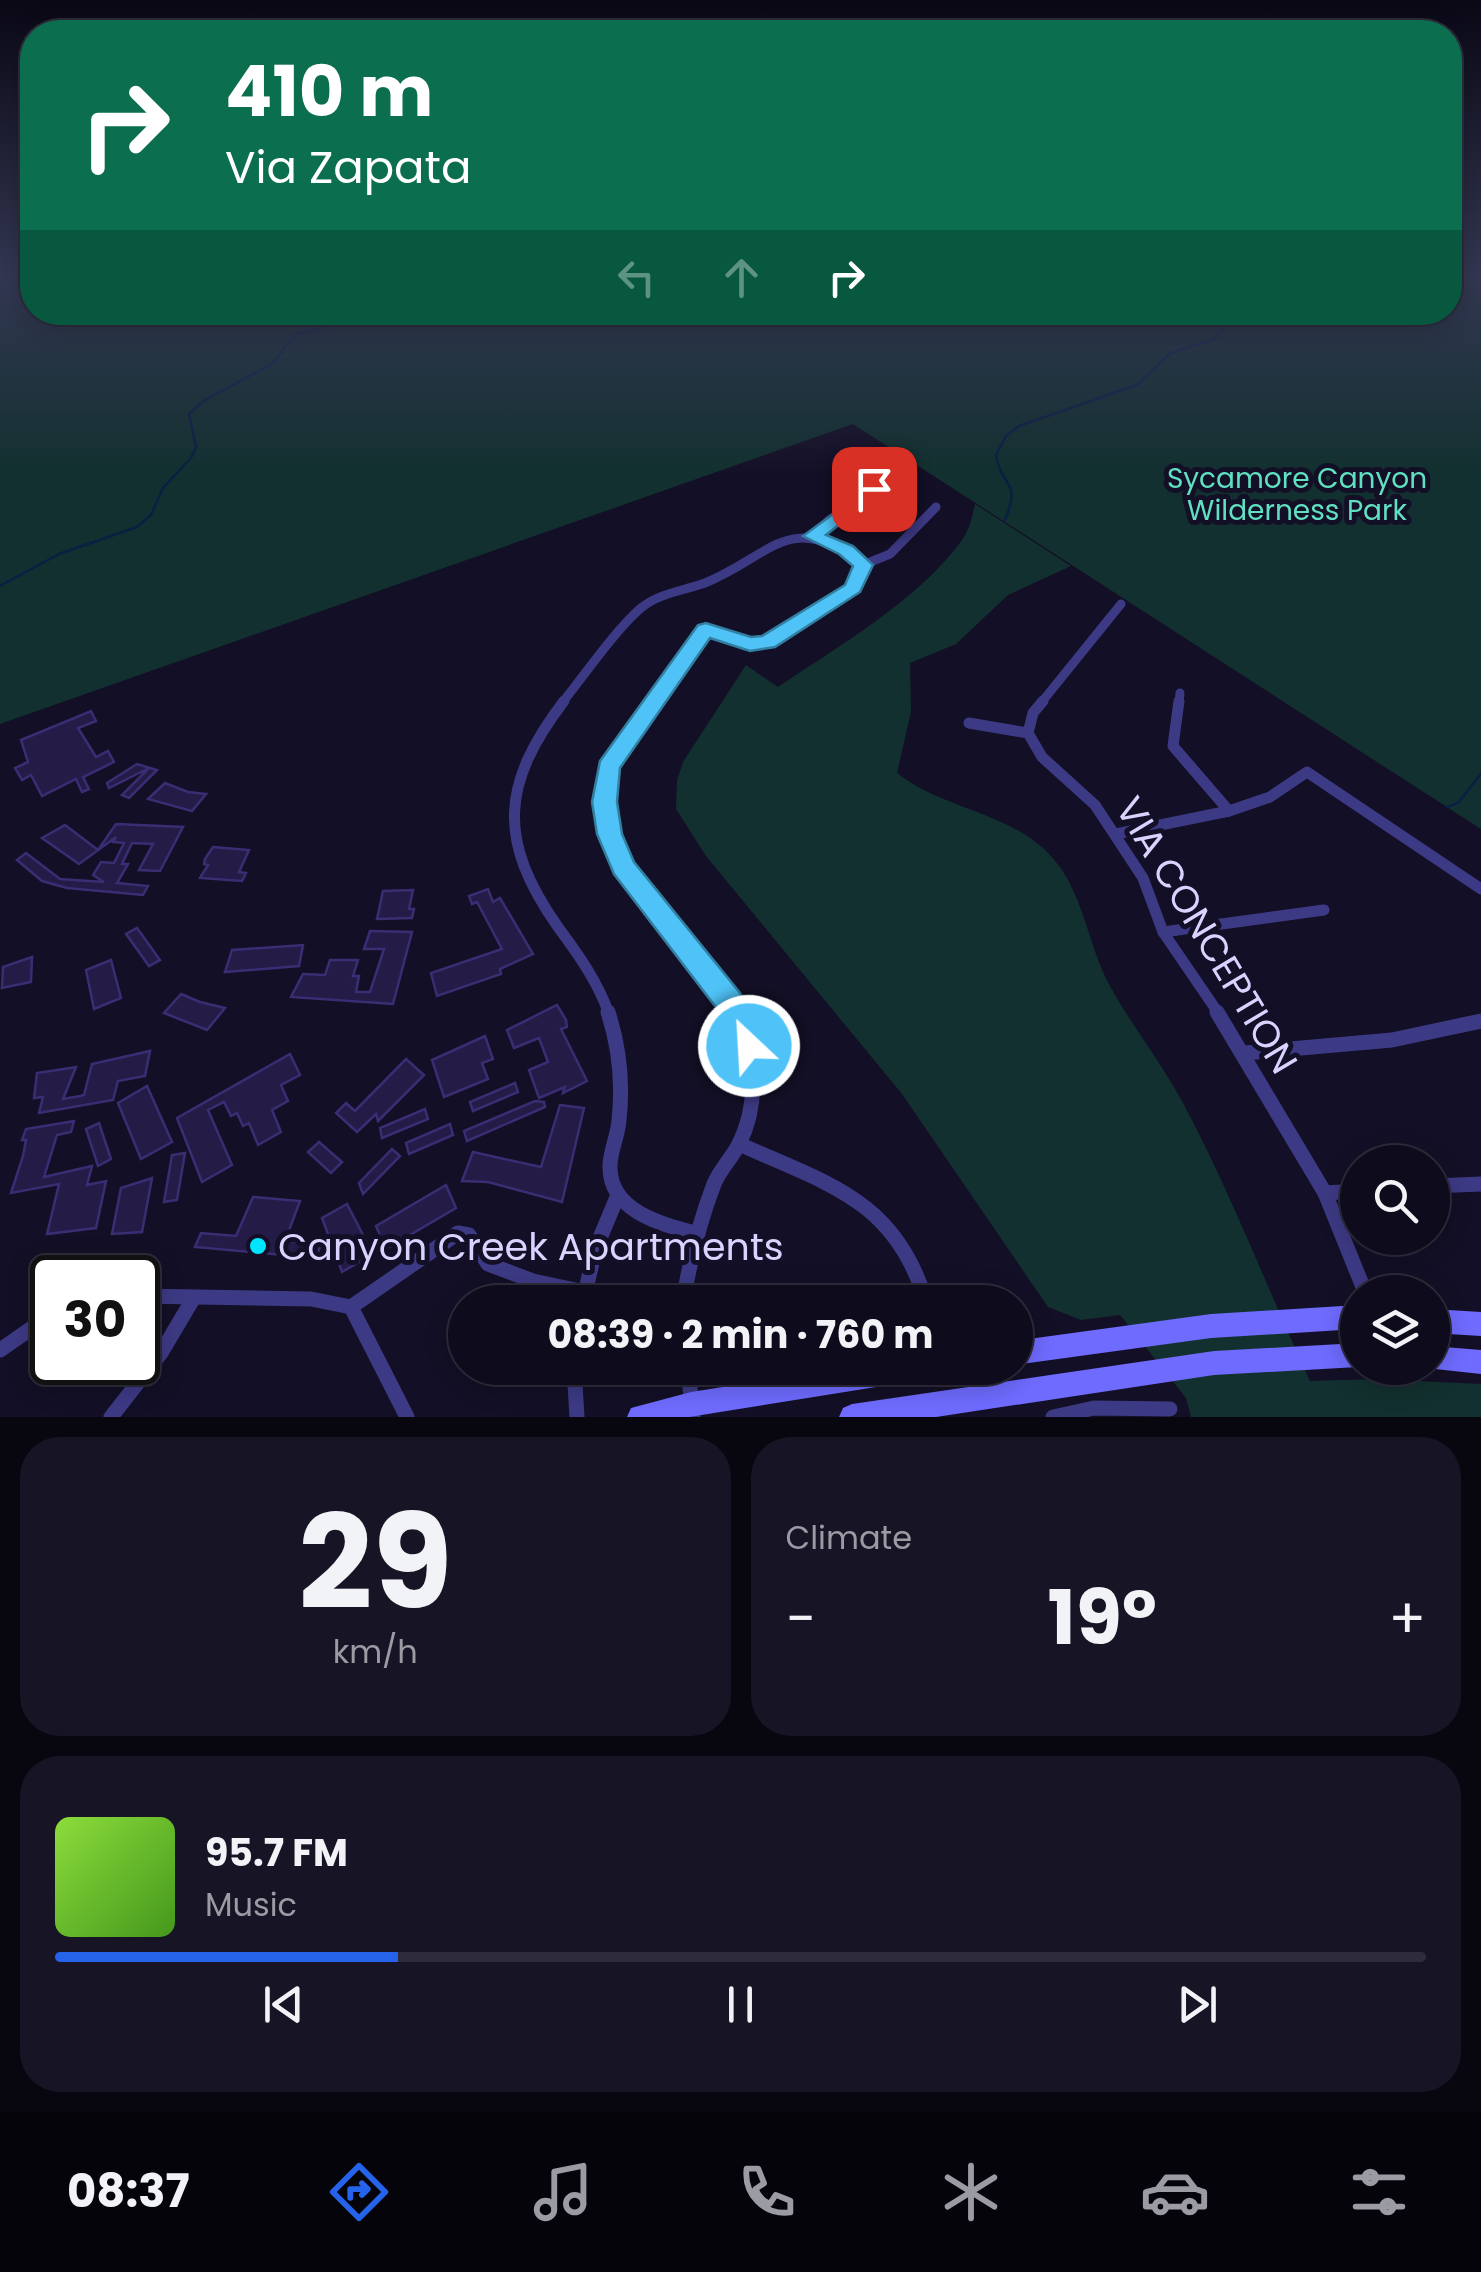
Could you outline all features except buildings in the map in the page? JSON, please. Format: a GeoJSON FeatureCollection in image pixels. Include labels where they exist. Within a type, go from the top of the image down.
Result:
{"type":"FeatureCollection","features":[{"type":"Feature","properties":{"kind":"main road"},"geometry":{"type":"LineString","coordinates":[[1033,1351],[1212,1326],[1340,1319]]}},
{"type":"Feature","properties":{"kind":"main road"},"geometry":{"type":"LineString","coordinates":[[1450,1322],[1481,1324]]}},
{"type":"Feature","properties":{"kind":"main road"},"geometry":{"type":"LineString","coordinates":[[852,1417],[1214,1363],[1340,1356]]}},
{"type":"Feature","properties":{"kind":"main road"},"geometry":{"type":"LineString","coordinates":[[1450,1359],[1481,1362]]}},
{"type":"Feature","properties":{"kind":"main road"},"geometry":{"type":"LineString","coordinates":[[640,1417],[828,1385]]}},
{"type":"Feature","properties":{"kind":"street"},"geometry":{"type":"LineString","coordinates":[[813,536],[829,520],[898,474]]}},
{"type":"Feature","properties":{"kind":"street"},"geometry":{"type":"LineString","coordinates":[[687,1285],[695,1233],[716,1177],[739,1144],[755,1092],[749,1046],[730,1002],[623,867],[610,834],[604,802],[608,767],[706,630],[750,644],[767,642],[853,588],[863,565],[890,554],[936,507]]}},
{"type":"Feature","properties":{"kind":"street"},"geometry":{"type":"LineString","coordinates":[[695,1233],[638,1214],[618,1195],[609,1170],[621,1104],[614,1029],[605,1001],[531,886],[519,860],[512,810],[518,783],[531,750],[556,714],[644,605],[711,580],[791,536],[813,536],[846,550],[863,565]]}},
{"type":"Feature","properties":{"kind":"street"},"geometry":{"type":"LineString","coordinates":[[969,723],[1028,732],[1032,714],[1121,604]]}},
{"type":"Feature","properties":{"kind":"street"},"geometry":{"type":"LineString","coordinates":[[1180,693],[1173,746],[1229,810]]}},
{"type":"Feature","properties":{"kind":"street","name":"VIA CONCEPTION"},"geometry":{"type":"LineString","coordinates":[[1028,732],[1042,757],[1095,806],[1143,878],[1163,932],[1245,1053],[1325,1193],[1358,1275]]}},
{"type":"Feature","properties":{"kind":"street"},"geometry":{"type":"LineString","coordinates":[[1116,834],[1229,810],[1270,797],[1308,772],[1481,889]]}},
{"type":"Feature","properties":{"kind":"street"},"geometry":{"type":"LineString","coordinates":[[1163,932],[1324,910]]}},
{"type":"Feature","properties":{"kind":"street"},"geometry":{"type":"LineString","coordinates":[[1245,1053],[1392,1040],[1481,1021]]}},
{"type":"Feature","properties":{"kind":"street"},"geometry":{"type":"LineString","coordinates":[[739,1144],[872,1210],[896,1232],[919,1268],[922,1285]]}},
{"type":"Feature","properties":{"kind":"street"},"geometry":{"type":"LineString","coordinates":[[1450,1185],[1481,1184]]}},
{"type":"Feature","properties":{"kind":"street"},"geometry":{"type":"LineString","coordinates":[[1325,1193],[1340,1192]]}},
{"type":"Feature","properties":{"kind":"street"},"geometry":{"type":"LineString","coordinates":[[587,1285],[595,1250],[618,1195]]}},
{"type":"Feature","properties":{"kind":"street"},"geometry":{"type":"LineString","coordinates":[[160,1297],[311,1299],[351,1307],[458,1233],[469,1235],[488,1264],[546,1285]]}},
{"type":"Feature","properties":{"kind":"street"},"geometry":{"type":"LineString","coordinates":[[111,1417],[161,1353],[192,1298]]}},
{"type":"Feature","properties":{"kind":"street"},"geometry":{"type":"LineString","coordinates":[[351,1307],[407,1417]]}},
{"type":"Feature","properties":{"kind":"street"},"geometry":{"type":"LineString","coordinates":[[0,1350],[30,1329]]}},
{"type":"Feature","properties":{"kind":"street"},"geometry":{"type":"LineString","coordinates":[[575,1385],[576,1417]]}},
{"type":"Feature","properties":{"kind":"street"},"geometry":{"type":"LineString","coordinates":[[690,1385],[692,1410]]}},
{"type":"Feature","properties":{"kind":"street"},"geometry":{"type":"LineString","coordinates":[[1054,1417],[1094,1408],[1170,1409]]}},
{"type":"Feature","properties":{"kind":"green space","name":"Sycamore Canyon Wilderness Park"},"geometry":{"type":"Polygon","coordinates":[[[0,344],[1481,344],[1481,829],[853,424],[0,724],[0,344]]]}},
{"type":"Feature","properties":{"kind":"green space"},"geometry":{"type":"Polygon","coordinates":[[[975,504],[1071,566],[1008,595],[956,644],[910,663],[911,712],[897,773],[934,795],[1016,829],[1050,855],[1061,869],[1078,901],[1110,986],[1200,1137],[1310,1381],[1340,1380],[1340,1385],[1481,1384],[1481,1417],[1191,1417],[1186,1398],[1120,1315],[1081,1320],[1048,1307],[902,1094],[706,856],[676,809],[677,781],[683,762],[746,665],[778,687],[901,602],[944,562],[965,536],[975,504]]]}},
{"type":"Feature","properties":{"kind":"waterway"},"geometry":{"type":"LineString","coordinates":[[0,586],[59,554],[137,527],[151,515],[163,488],[191,458],[196,447],[189,414],[205,400],[272,364],[288,344]]}},
{"type":"Feature","properties":{"kind":"waterway"},"geometry":{"type":"LineString","coordinates":[[1005,520],[1011,490],[996,455],[1006,436],[1019,426],[1137,385],[1171,353],[1198,344]]}},
{"type":"Feature","properties":{"kind":"waterway"},"geometry":{"type":"LineString","coordinates":[[1447,807],[1458,803],[1481,774]]}},
{"type":"Feature","properties":{"kind":"place","name":"Canyon Creek Apartments"},"geometry":{"type":"Point","coordinates":[258,1246]}},
{"type":"Feature","properties":{"kind":"route"},"geometry":{"type":"LineString","coordinates":[[749,1046],[730,1002],[623,867],[610,834],[604,802],[608,767],[706,630],[750,644],[767,642],[853,588],[862,576],[863,565],[846,550],[813,536],[874,489]]}}]}
